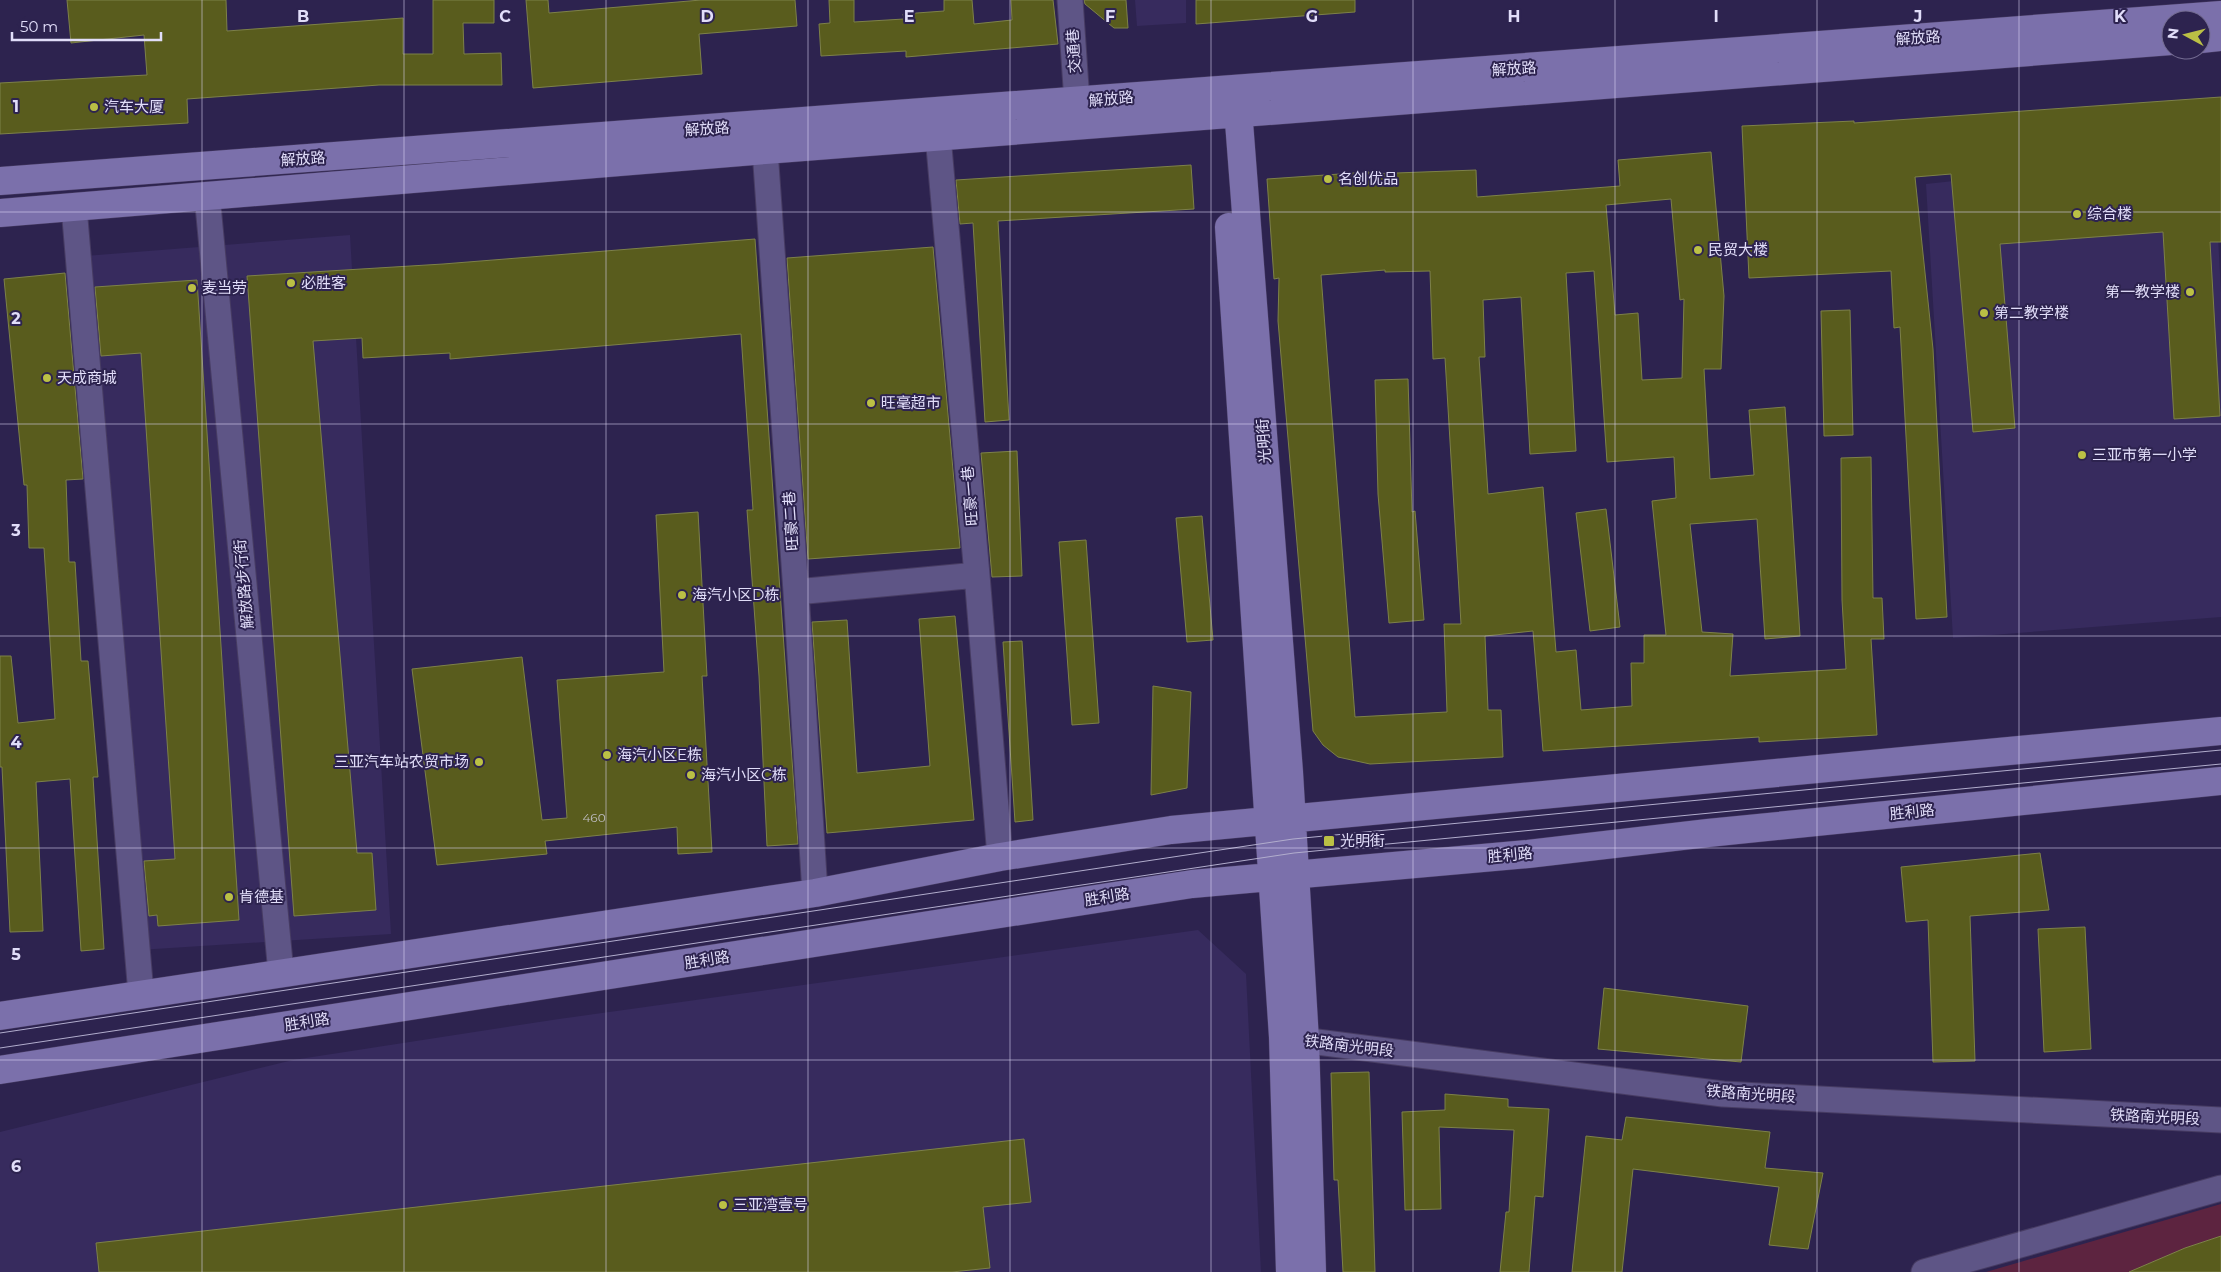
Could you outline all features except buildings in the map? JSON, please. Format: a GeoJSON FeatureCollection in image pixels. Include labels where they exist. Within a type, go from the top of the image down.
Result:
{"type":"FeatureCollection","features":[{"type":"Feature","properties":{"kind":"main road","name":"解放路"},"geometry":{"type":"LineString","coordinates":[[0,213],[938,136],[1229,102],[2221,15]]}},
{"type":"Feature","properties":{"kind":"main road","name":"解放路"},"geometry":{"type":"LineString","coordinates":[[0,181],[1078,102],[1229,102],[2161,43]]}},
{"type":"Feature","properties":{"kind":"main road","name":"光明街"},"geometry":{"type":"LineString","coordinates":[[1229,102],[1312,1272]]}},
{"type":"Feature","properties":{"kind":"main road"},"geometry":{"type":"LineString","coordinates":[[0,1016],[814,893],[1000,857],[1172,830],[1672,785],[2221,732]]}},
{"type":"Feature","properties":{"kind":"main road","name":"胜利路"},"geometry":{"type":"LineString","coordinates":[[0,1070],[1192,884],[1528,854],[1708,833],[2221,781]]}},
{"type":"Feature","properties":{"kind":"main road","name":"光明街"},"geometry":{"type":"LineString","coordinates":[[1290,1272],[1294,1039]]}},
{"type":"Feature","properties":{"kind":"street","name":"交通巷"},"geometry":{"type":"LineString","coordinates":[[1070,0],[1078,102]]}},
{"type":"Feature","properties":{"kind":"street","name":"旺豪一巷"},"geometry":{"type":"LineString","coordinates":[[938,136],[978,575],[1000,857]]}},
{"type":"Feature","properties":{"kind":"street","name":"旺豪二巷"},"geometry":{"type":"LineString","coordinates":[[765,150],[796,592],[814,893]]}},
{"type":"Feature","properties":{"kind":"street","name":"解放路步行街"},"geometry":{"type":"LineString","coordinates":[[207,195],[281,973]]}},
{"type":"Feature","properties":{"kind":"street"},"geometry":{"type":"LineString","coordinates":[[74,207],[141,994]]}},
{"type":"Feature","properties":{"kind":"street"},"geometry":{"type":"LineString","coordinates":[[796,592],[978,575]]}},
{"type":"Feature","properties":{"kind":"street","name":"铁路南光明段"},"geometry":{"type":"LineString","coordinates":[[1294,1039],[1723,1094],[2221,1120]]}},
{"type":"Feature","properties":{"kind":"street"},"geometry":{"type":"LineString","coordinates":[[1924,1272],[2221,1188]]}},
{"type":"Feature","properties":{"kind":"shaded area"},"geometry":{"type":"Polygon","coordinates":[[[1135,0],[1186,0],[1186,23],[1137,26],[1135,0]]]}},
{"type":"Feature","properties":{"kind":"shaded area","name":"三亚市第一小学"},"geometry":{"type":"Polygon","coordinates":[[[2221,152],[2214,164],[2221,292],[2221,617],[1953,638],[1926,184],[2221,152]]]}},
{"type":"Feature","properties":{"kind":"shaded area"},"geometry":{"type":"Polygon","coordinates":[[[350,235],[391,934],[139,950],[85,256],[350,235]]]}},
{"type":"Feature","properties":{"kind":"shaded area"},"geometry":{"type":"Polygon","coordinates":[[[1198,930],[1246,974],[1261,1272],[0,1272],[0,1132],[293,1060],[559,1019],[1198,930]]]}},
{"type":"Feature","properties":{"kind":"shaded area"},"geometry":{"type":"Polygon","coordinates":[[[2221,1204],[2221,1272],[1986,1272],[2221,1204]]]}},
{"type":"Feature","properties":{"kind":"tram line"},"geometry":{"type":"LineString","coordinates":[[0,1033],[1293,839],[2221,750]]}},
{"type":"Feature","properties":{"kind":"tram line"},"geometry":{"type":"LineString","coordinates":[[0,1048],[1294,853],[2221,764]]}},
{"type":"Feature","properties":{"kind":"place","name":"汽车大厦"},"geometry":{"type":"Point","coordinates":[94,107]}},
{"type":"Feature","properties":{"kind":"place","name":"名创优品"},"geometry":{"type":"Point","coordinates":[1328,179]}},
{"type":"Feature","properties":{"kind":"place","name":"综合楼"},"geometry":{"type":"Point","coordinates":[2077,214]}},
{"type":"Feature","properties":{"kind":"place","name":"民贸大楼"},"geometry":{"type":"Point","coordinates":[1698,250]}},
{"type":"Feature","properties":{"kind":"place","name":"必胜客"},"geometry":{"type":"Point","coordinates":[291,283]}},
{"type":"Feature","properties":{"kind":"place","name":"麦当劳"},"geometry":{"type":"Point","coordinates":[192,288]}},
{"type":"Feature","properties":{"kind":"place","name":"第一教学楼"},"geometry":{"type":"Point","coordinates":[2190,292]}},
{"type":"Feature","properties":{"kind":"place","name":"第二教学楼"},"geometry":{"type":"Point","coordinates":[1984,313]}},
{"type":"Feature","properties":{"kind":"place","name":"天成商城"},"geometry":{"type":"Point","coordinates":[47,378]}},
{"type":"Feature","properties":{"kind":"place","name":"旺毫超市"},"geometry":{"type":"Point","coordinates":[871,403]}},
{"type":"Feature","properties":{"kind":"place","name":"三亚市第一小学"},"geometry":{"type":"Point","coordinates":[2082,455]}},
{"type":"Feature","properties":{"kind":"place","name":"海汽小区D栋"},"geometry":{"type":"Point","coordinates":[682,595]}},
{"type":"Feature","properties":{"kind":"place","name":"海汽小区E栋"},"geometry":{"type":"Point","coordinates":[607,755]}},
{"type":"Feature","properties":{"kind":"place","name":"三亚汽车站农贸市场"},"geometry":{"type":"Point","coordinates":[479,762]}},
{"type":"Feature","properties":{"kind":"place","name":"海汽小区C栋"},"geometry":{"type":"Point","coordinates":[691,775]}},
{"type":"Feature","properties":{"kind":"place","name":"光明街"},"geometry":{"type":"Point","coordinates":[1329,841]}},
{"type":"Feature","properties":{"kind":"place","name":"肯德基"},"geometry":{"type":"Point","coordinates":[229,897]}},
{"type":"Feature","properties":{"kind":"place","name":"三亚湾壹号"},"geometry":{"type":"Point","coordinates":[723,1205]}}]}
